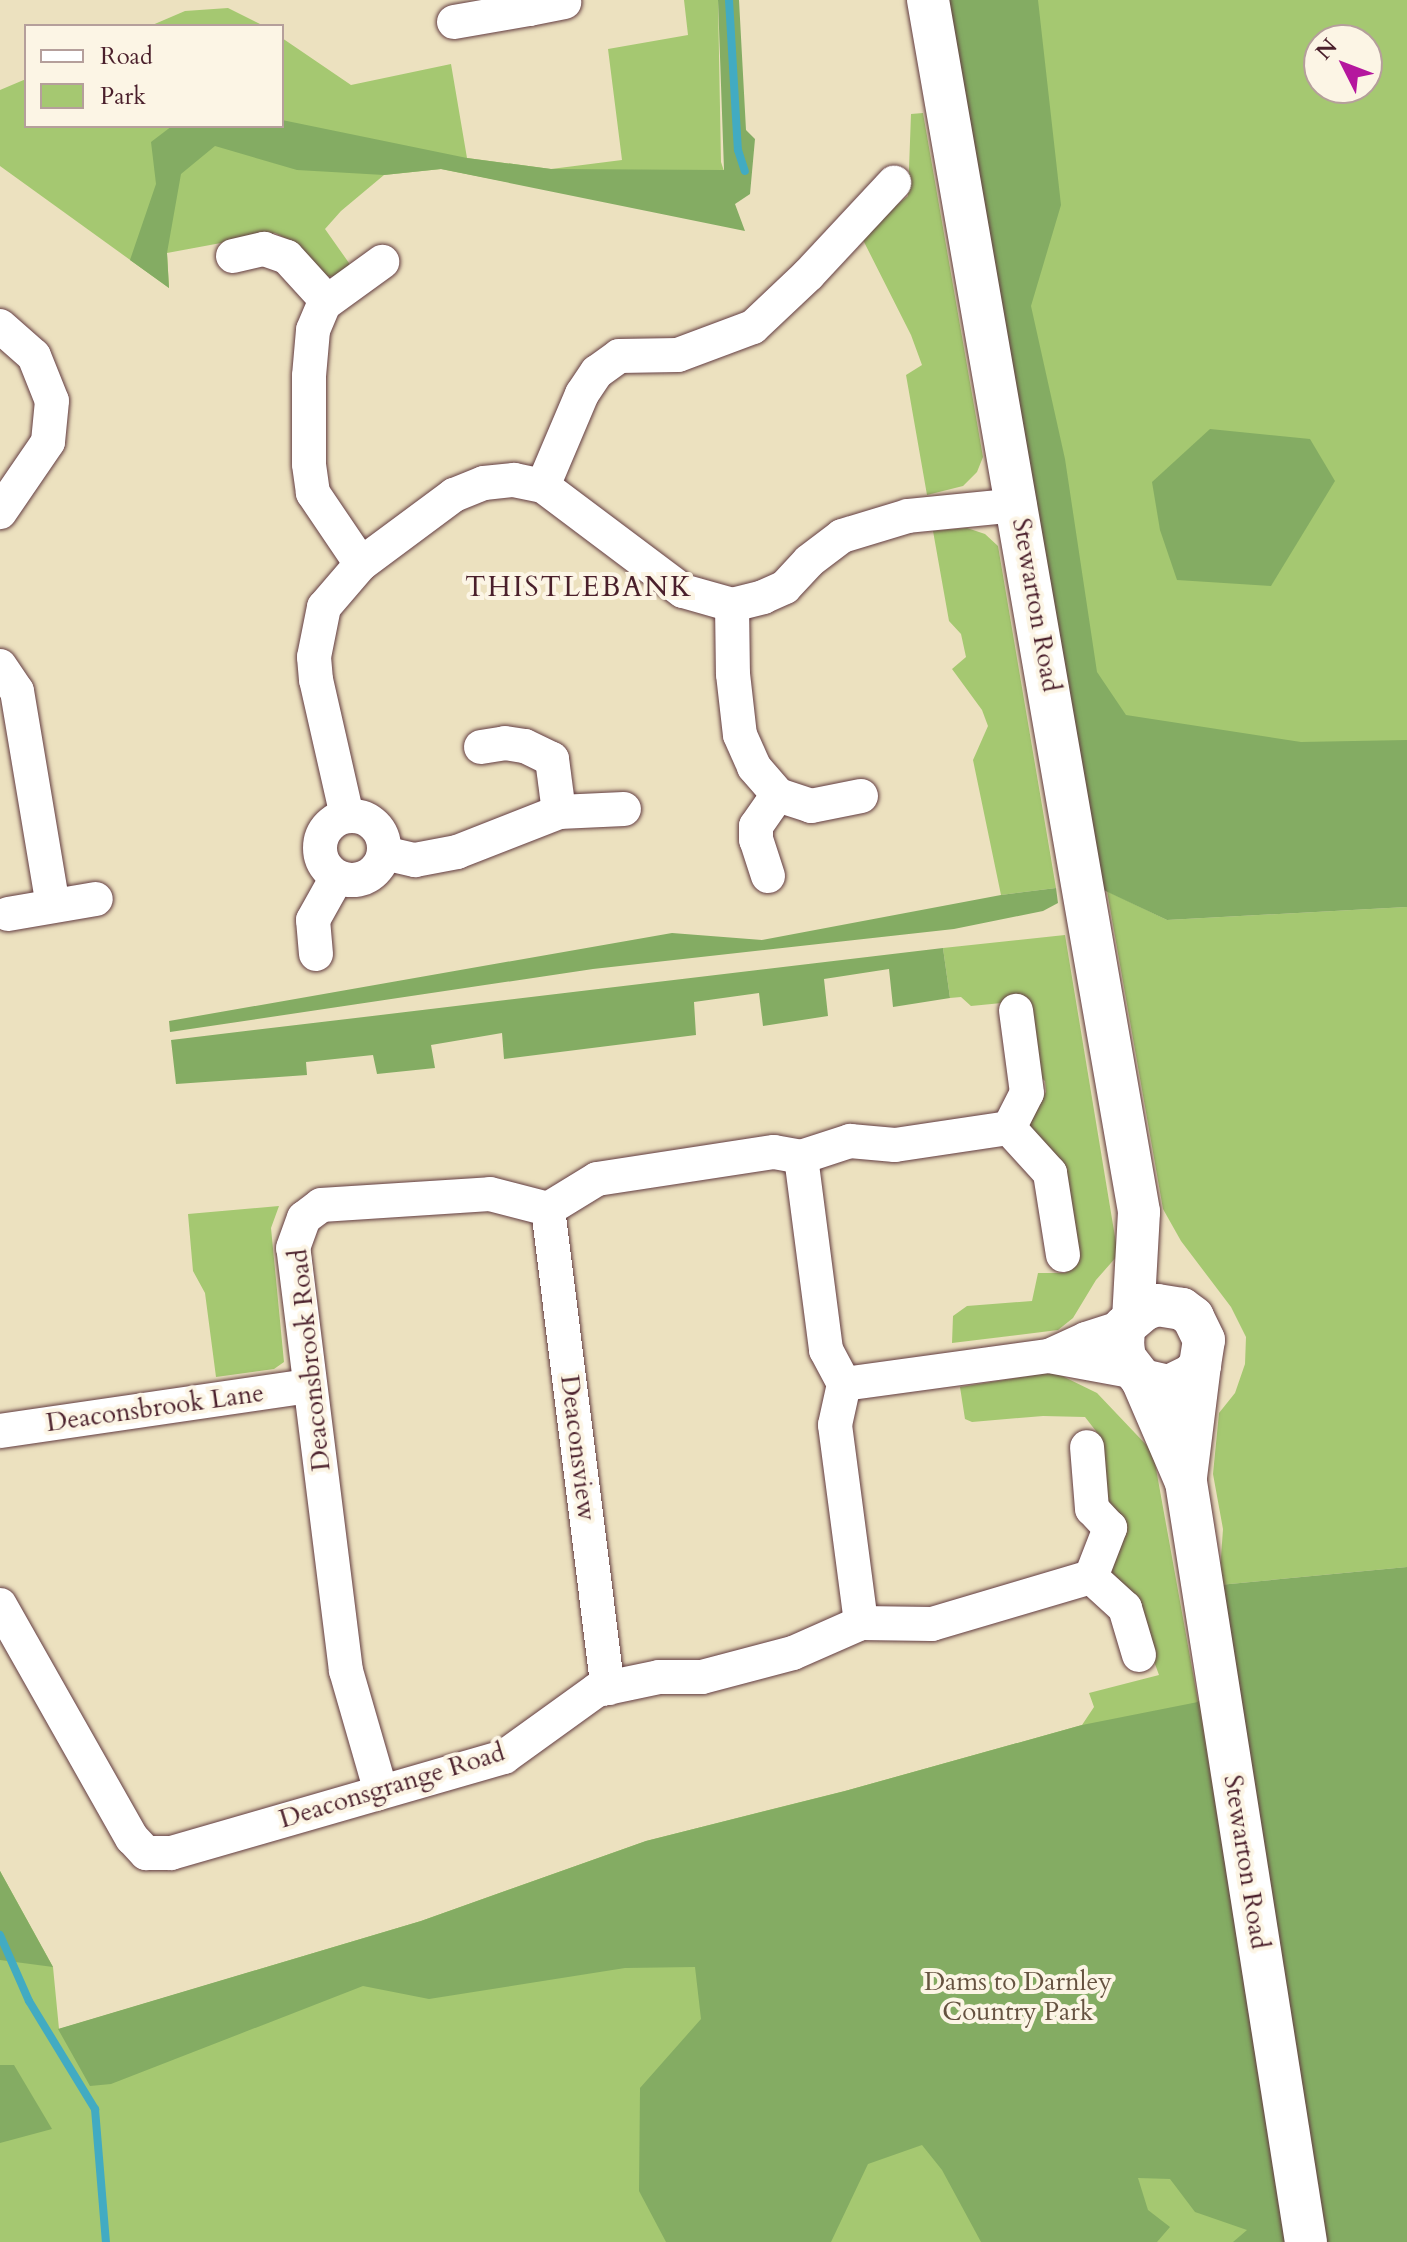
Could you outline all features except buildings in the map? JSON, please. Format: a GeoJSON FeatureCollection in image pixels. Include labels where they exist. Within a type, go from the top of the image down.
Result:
{"type":"FeatureCollection","features":[{"type":"Feature","properties":{"kind":"main road","name":"Stewarton Road"},"geometry":{"type":"LineString","coordinates":[[928,0],[1019,505],[1139,1212],[1171,1282],[1193,1317]]}},
{"type":"Feature","properties":{"kind":"main road","name":"Stewarton Road"},"geometry":{"type":"LineString","coordinates":[[1128,1323],[1139,1212]]}},
{"type":"Feature","properties":{"kind":"main road"},"geometry":{"type":"LineString","coordinates":[[1157,1305],[1182,1309],[1193,1317],[1204,1340],[1200,1365],[1192,1375],[1169,1386],[1137,1375],[1125,1358],[1128,1323],[1157,1305]]}},
{"type":"Feature","properties":{"kind":"main road","name":"Stewarton Road"},"geometry":{"type":"LineString","coordinates":[[1186,1482],[1200,1365]]}},
{"type":"Feature","properties":{"kind":"main road","name":"Stewarton Road"},"geometry":{"type":"LineString","coordinates":[[1137,1375],[1186,1482],[1306,2242]]}},
{"type":"Feature","properties":{"kind":"street"},"geometry":{"type":"LineString","coordinates":[[454,22],[528,4],[564,2]]}},
{"type":"Feature","properties":{"kind":"street"},"geometry":{"type":"LineString","coordinates":[[543,486],[582,394],[597,372],[619,356],[678,355],[753,327],[809,274],[894,183]]}},
{"type":"Feature","properties":{"kind":"street"},"geometry":{"type":"LineString","coordinates":[[233,256],[264,249],[287,257],[327,301]]}},
{"type":"Feature","properties":{"kind":"street"},"geometry":{"type":"LineString","coordinates":[[361,564],[313,493],[309,464],[313,330],[327,301],[382,262]]}},
{"type":"Feature","properties":{"kind":"street"},"geometry":{"type":"LineString","coordinates":[[0,326],[34,356],[52,401],[48,442],[0,512]]}},
{"type":"Feature","properties":{"kind":"street"},"geometry":{"type":"LineString","coordinates":[[347,816],[316,680],[314,657],[324,607],[361,564],[454,495],[484,483],[514,480],[543,486],[683,591],[732,605],[785,587],[809,561],[842,536],[908,516],[1019,505]]}},
{"type":"Feature","properties":{"kind":"street"},"geometry":{"type":"LineString","coordinates":[[732,605],[733,674],[740,735],[754,767],[778,795],[811,806],[861,796]]}},
{"type":"Feature","properties":{"kind":"street"},"geometry":{"type":"LineString","coordinates":[[0,666],[17,691],[53,905]]}},
{"type":"Feature","properties":{"kind":"street"},"geometry":{"type":"LineString","coordinates":[[481,747],[505,743],[525,746],[552,759],[559,812]]}},
{"type":"Feature","properties":{"kind":"street"},"geometry":{"type":"LineString","coordinates":[[768,876],[756,840],[756,826],[778,795]]}},
{"type":"Feature","properties":{"kind":"street"},"geometry":{"type":"LineString","coordinates":[[384,853],[415,860],[457,852],[559,812],[624,809]]}},
{"type":"Feature","properties":{"kind":"street"},"geometry":{"type":"LineString","coordinates":[[347,816],[357,816],[375,825],[384,844],[384,853],[375,872],[356,881],[337,877],[326,868],[319,847],[328,826],[347,816]]}},
{"type":"Feature","properties":{"kind":"street"},"geometry":{"type":"LineString","coordinates":[[316,954],[313,920],[337,877]]}},
{"type":"Feature","properties":{"kind":"street"},"geometry":{"type":"LineString","coordinates":[[8,914],[96,899]]}},
{"type":"Feature","properties":{"kind":"street"},"geometry":{"type":"LineString","coordinates":[[1009,1128],[1027,1093],[1016,1011]]}},
{"type":"Feature","properties":{"kind":"street"},"geometry":{"type":"LineString","coordinates":[[548,1209],[597,1179],[774,1152],[801,1157],[850,1141],[895,1145],[1009,1128]]}},
{"type":"Feature","properties":{"kind":"street"},"geometry":{"type":"LineString","coordinates":[[1009,1128],[1050,1173],[1063,1255]]}},
{"type":"Feature","properties":{"kind":"street"},"geometry":{"type":"LineString","coordinates":[[801,1157],[826,1350],[844,1384],[835,1425],[861,1623]]}},
{"type":"Feature","properties":{"kind":"street","name":"Deaconsbrook Road"},"geometry":{"type":"LineString","coordinates":[[381,1792],[346,1671],[293,1248],[304,1218],[321,1205],[490,1194],[548,1209]]}},
{"type":"Feature","properties":{"kind":"street","name":"Deaconsview"},"geometry":{"type":"LineString","coordinates":[[548,1209],[608,1688]]}},
{"type":"Feature","properties":{"kind":"street"},"geometry":{"type":"LineString","coordinates":[[844,1384],[1049,1356],[1128,1323]]}},
{"type":"Feature","properties":{"kind":"street"},"geometry":{"type":"LineString","coordinates":[[1049,1356],[1137,1375]]}},
{"type":"Feature","properties":{"kind":"street","name":"Deaconsbrook Lane"},"geometry":{"type":"LineString","coordinates":[[0,1431],[310,1386]]}},
{"type":"Feature","properties":{"kind":"street"},"geometry":{"type":"LineString","coordinates":[[1087,1447],[1092,1509],[1110,1528],[1091,1577],[1125,1608],[1139,1655]]}},
{"type":"Feature","properties":{"kind":"street","name":"Deaconsgrange Road"},"geometry":{"type":"LineString","coordinates":[[0,1605],[132,1838],[146,1853],[171,1853],[504,1757],[597,1690],[659,1677],[702,1677],[793,1653],[861,1623],[932,1624],[1091,1577]]}},
{"type":"Feature","properties":{"kind":"green space"},"geometry":{"type":"Polygon","coordinates":[[[684,0],[718,0],[721,162],[735,204],[662,212],[441,169],[384,175],[341,211],[325,229],[349,263],[350,270],[343,277],[324,276],[289,240],[275,233],[167,253],[169,288],[0,166],[0,90],[24,80],[24,128],[284,128],[284,39],[351,85],[451,64],[467,158],[551,169],[622,160],[608,49],[688,35],[684,0]]]}},
{"type":"Feature","properties":{"kind":"green space"},"geometry":{"type":"Polygon","coordinates":[[[718,0],[739,0],[746,130],[755,139],[750,194],[735,204],[745,231],[441,169],[384,175],[297,170],[215,146],[181,174],[167,253],[169,288],[130,260],[156,184],[151,142],[169,128],[284,128],[284,120],[467,158],[551,169],[724,170],[718,0]]]}},
{"type":"Feature","properties":{"kind":"green space"},"geometry":{"type":"Polygon","coordinates":[[[947,0],[1407,0],[1407,820],[1084,812],[947,0]]]}},
{"type":"Feature","properties":{"kind":"green space"},"geometry":{"type":"Polygon","coordinates":[[[947,0],[1038,0],[1061,205],[1031,306],[1065,459],[1097,672],[1126,715],[1301,742],[1407,740],[1407,907],[1167,920],[1095,886],[947,0]]]}},
{"type":"Feature","properties":{"kind":"green space"},"geometry":{"type":"Polygon","coordinates":[[[228,8],[260,24],[155,24],[185,11],[228,8]]]}},
{"type":"Feature","properties":{"kind":"green space"},"geometry":{"type":"Polygon","coordinates":[[[923,113],[983,457],[977,472],[963,486],[927,495],[906,375],[922,365],[911,335],[860,234],[908,196],[911,114],[923,113]]]}},
{"type":"Feature","properties":{"kind":"green space"},"geometry":{"type":"Polygon","coordinates":[[[1210,429],[1310,439],[1335,481],[1271,586],[1177,580],[1160,530],[1152,482],[1210,429]]]}},
{"type":"Feature","properties":{"kind":"green space"},"geometry":{"type":"Polygon","coordinates":[[[967,528],[985,534],[998,546],[1056,888],[1001,895],[973,760],[988,726],[982,710],[952,669],[966,657],[961,634],[949,621],[933,531],[967,528]]]}},
{"type":"Feature","properties":{"kind":"green space"},"geometry":{"type":"Polygon","coordinates":[[[1056,888],[1058,903],[1043,911],[954,929],[593,969],[170,1032],[169,1021],[672,933],[762,940],[1001,895],[1056,888]]]}},
{"type":"Feature","properties":{"kind":"green space"},"geometry":{"type":"Polygon","coordinates":[[[1107,891],[1167,920],[1407,907],[1407,1567],[1219,1585],[1223,1529],[1213,1474],[1219,1413],[1235,1393],[1245,1364],[1246,1337],[1231,1307],[1181,1241],[1163,1209],[1107,891]]]}},
{"type":"Feature","properties":{"kind":"green space"},"geometry":{"type":"Polygon","coordinates":[[[1065,935],[1118,1255],[1096,1280],[1073,1318],[1058,1330],[952,1343],[953,1316],[967,1306],[1032,1301],[1038,1273],[1065,1273],[1076,1264],[1029,1130],[1031,1116],[1046,1092],[1045,1081],[1031,1070],[1012,1002],[971,1006],[961,997],[950,998],[943,948],[1065,935]]]}},
{"type":"Feature","properties":{"kind":"green space"},"geometry":{"type":"Polygon","coordinates":[[[943,948],[950,998],[893,1007],[889,969],[824,979],[828,1016],[763,1026],[759,993],[694,1002],[696,1035],[504,1059],[502,1033],[431,1045],[435,1068],[377,1074],[373,1055],[306,1062],[307,1075],[176,1084],[171,1040],[943,948]]]}},
{"type":"Feature","properties":{"kind":"green space"},"geometry":{"type":"Polygon","coordinates":[[[279,1206],[271,1228],[284,1362],[274,1369],[216,1377],[205,1293],[193,1271],[188,1214],[279,1206]]]}},
{"type":"Feature","properties":{"kind":"green space","name":"Dams to Darnley Country Park"},"geometry":{"type":"Polygon","coordinates":[[[1054,1372],[1097,1393],[1153,1452],[1198,1701],[1220,1697],[1306,2242],[0,2242],[0,1871],[53,1967],[59,2029],[421,1921],[646,1841],[845,1791],[1082,1725],[1094,1707],[1089,1693],[1159,1675],[1133,1604],[1107,1572],[1099,1503],[1099,1435],[1085,1417],[1043,1416],[972,1422],[965,1419],[960,1387],[1054,1372]]]}},
{"type":"Feature","properties":{"kind":"green space"},"geometry":{"type":"Polygon","coordinates":[[[1407,1567],[1407,2242],[1318,2242],[1219,1585],[1407,1567]]]}},
{"type":"Feature","properties":{"kind":"green space","name":"Dams to Darnley Country Park"},"geometry":{"type":"Polygon","coordinates":[[[1198,1702],[1289,2242],[1233,2242],[1247,2230],[1195,2212],[1170,2179],[1138,2178],[1148,2210],[1170,2227],[1157,2242],[981,2242],[942,2170],[922,2145],[868,2164],[831,2242],[666,2242],[639,2191],[640,2088],[701,2019],[695,1967],[625,1968],[429,1999],[363,1986],[111,2084],[90,2086],[58,2029],[421,1921],[646,1841],[845,1791],[1082,1725],[1198,1702]]]}},
{"type":"Feature","properties":{"kind":"green space"},"geometry":{"type":"Polygon","coordinates":[[[0,1871],[53,1967],[0,1960],[0,1871]]]}},
{"type":"Feature","properties":{"kind":"green space"},"geometry":{"type":"Polygon","coordinates":[[[0,2065],[14,2065],[52,2129],[0,2143],[0,2065]]]}},
{"type":"Feature","properties":{"kind":"waterway"},"geometry":{"type":"LineString","coordinates":[[729,0],[738,150],[745,171]]}},
{"type":"Feature","properties":{"kind":"waterway"},"geometry":{"type":"LineString","coordinates":[[0,1935],[29,2001],[95,2109],[106,2242]]}},
{"type":"Feature","properties":{"kind":"district","name":"THISTLEBANK"},"geometry":{"type":"Point","coordinates":[579,587]}}]}
